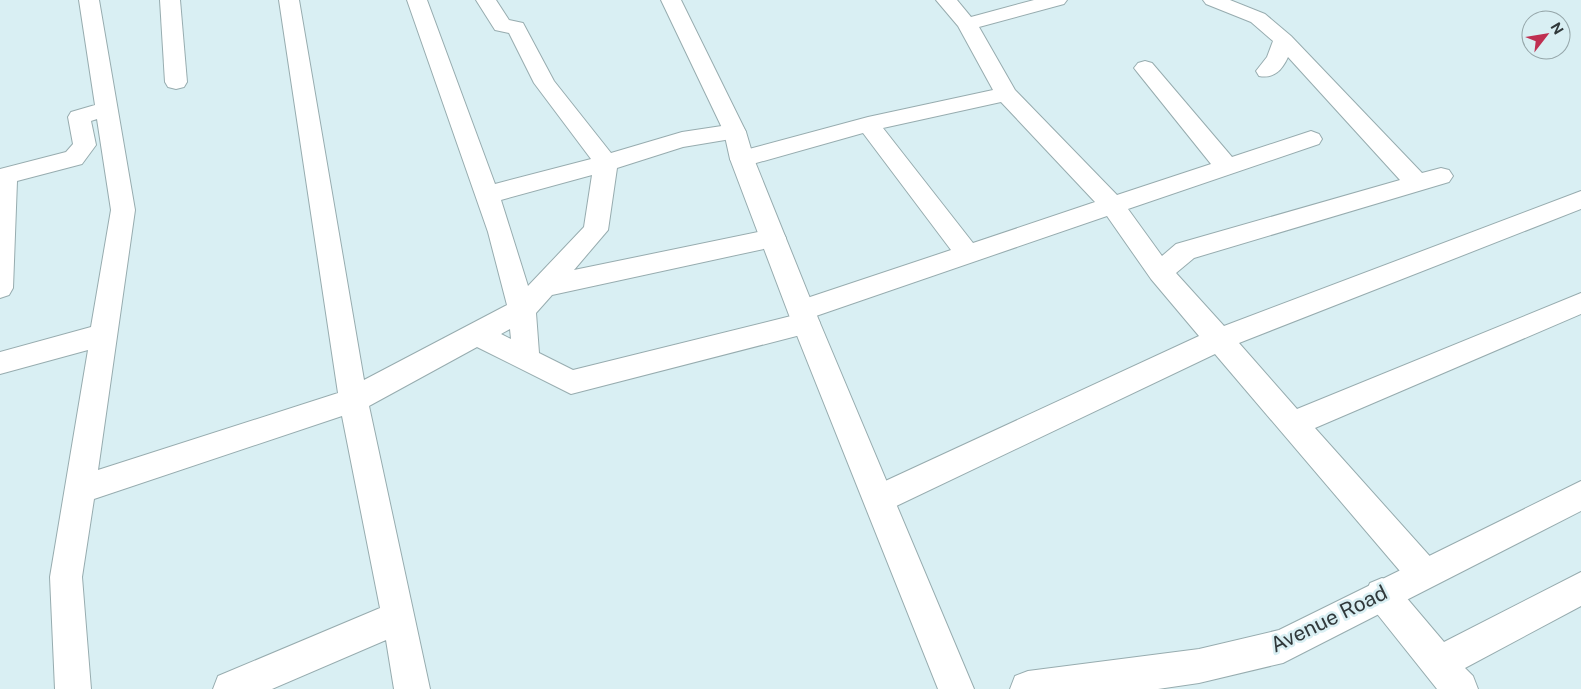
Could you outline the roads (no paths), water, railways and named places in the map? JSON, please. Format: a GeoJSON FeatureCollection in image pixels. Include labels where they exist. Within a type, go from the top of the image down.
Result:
{"type":"FeatureCollection","features":[{"type":"Feature","properties":{"kind":"street"},"geometry":{"type":"LineString","coordinates":[[73,689],[66,577],[123,210],[89,0]]}},
{"type":"Feature","properties":{"kind":"street"},"geometry":{"type":"LineString","coordinates":[[170,0],[176,82]]}},
{"type":"Feature","properties":{"kind":"street"},"geometry":{"type":"LineString","coordinates":[[289,0],[353,400],[399,617],[412,689]]}},
{"type":"Feature","properties":{"kind":"street"},"geometry":{"type":"LineString","coordinates":[[417,0],[487,195],[522,310],[526,359]]}},
{"type":"Feature","properties":{"kind":"street"},"geometry":{"type":"LineString","coordinates":[[80,490],[353,400],[522,310],[596,230],[606,163],[545,83],[516,27],[502,26],[486,0]]}},
{"type":"Feature","properties":{"kind":"street"},"geometry":{"type":"LineString","coordinates":[[674,0],[734,132],[742,160],[804,316],[956,689]]}},
{"type":"Feature","properties":{"kind":"street"},"geometry":{"type":"LineString","coordinates":[[946,0],[967,24],[1006,94],[1112,205],[1160,272],[1423,573]]}},
{"type":"Feature","properties":{"kind":"street"},"geometry":{"type":"LineString","coordinates":[[967,24],[1057,0]]}},
{"type":"Feature","properties":{"kind":"street"},"geometry":{"type":"LineString","coordinates":[[1160,272],[1185,251],[1429,179],[1284,40],[1258,18],[1213,0]]}},
{"type":"Feature","properties":{"kind":"street"},"geometry":{"type":"LineString","coordinates":[[1267,71],[1277,59],[1284,40]]}},
{"type":"Feature","properties":{"kind":"street"},"geometry":{"type":"LineString","coordinates":[[1145,68],[1227,167]]}},
{"type":"Feature","properties":{"kind":"street"},"geometry":{"type":"LineString","coordinates":[[742,160],[868,124],[1006,94]]}},
{"type":"Feature","properties":{"kind":"street"},"geometry":{"type":"LineString","coordinates":[[0,288],[5,176],[74,158],[85,145],[79,117],[106,109]]}},
{"type":"Feature","properties":{"kind":"street"},"geometry":{"type":"LineString","coordinates":[[868,124],[968,254]]}},
{"type":"Feature","properties":{"kind":"street"},"geometry":{"type":"LineString","coordinates":[[487,195],[606,163],[682,140],[734,132]]}},
{"type":"Feature","properties":{"kind":"street"},"geometry":{"type":"LineString","coordinates":[[476,334],[571,382],[804,316],[968,254],[1311,139]]}},
{"type":"Feature","properties":{"kind":"street"},"geometry":{"type":"LineString","coordinates":[[878,499],[1219,340],[1581,200]]}},
{"type":"Feature","properties":{"kind":"street"},"geometry":{"type":"LineString","coordinates":[[543,287],[773,238]]}},
{"type":"Feature","properties":{"kind":"street"},"geometry":{"type":"LineString","coordinates":[[1292,424],[1581,303]]}},
{"type":"Feature","properties":{"kind":"street"},"geometry":{"type":"LineString","coordinates":[[0,363],[104,334]]}},
{"type":"Feature","properties":{"kind":"street","name":"Avenue Road"},"geometry":{"type":"LineString","coordinates":[[1039,688],[1200,666],[1283,646],[1423,573],[1581,495]]}},
{"type":"Feature","properties":{"kind":"street"},"geometry":{"type":"LineString","coordinates":[[1438,664],[1581,588]]}},
{"type":"Feature","properties":{"kind":"street"},"geometry":{"type":"LineString","coordinates":[[1382,594],[1460,689]]}},
{"type":"Feature","properties":{"kind":"street"},"geometry":{"type":"LineString","coordinates":[[231,689],[399,617]]}}]}
